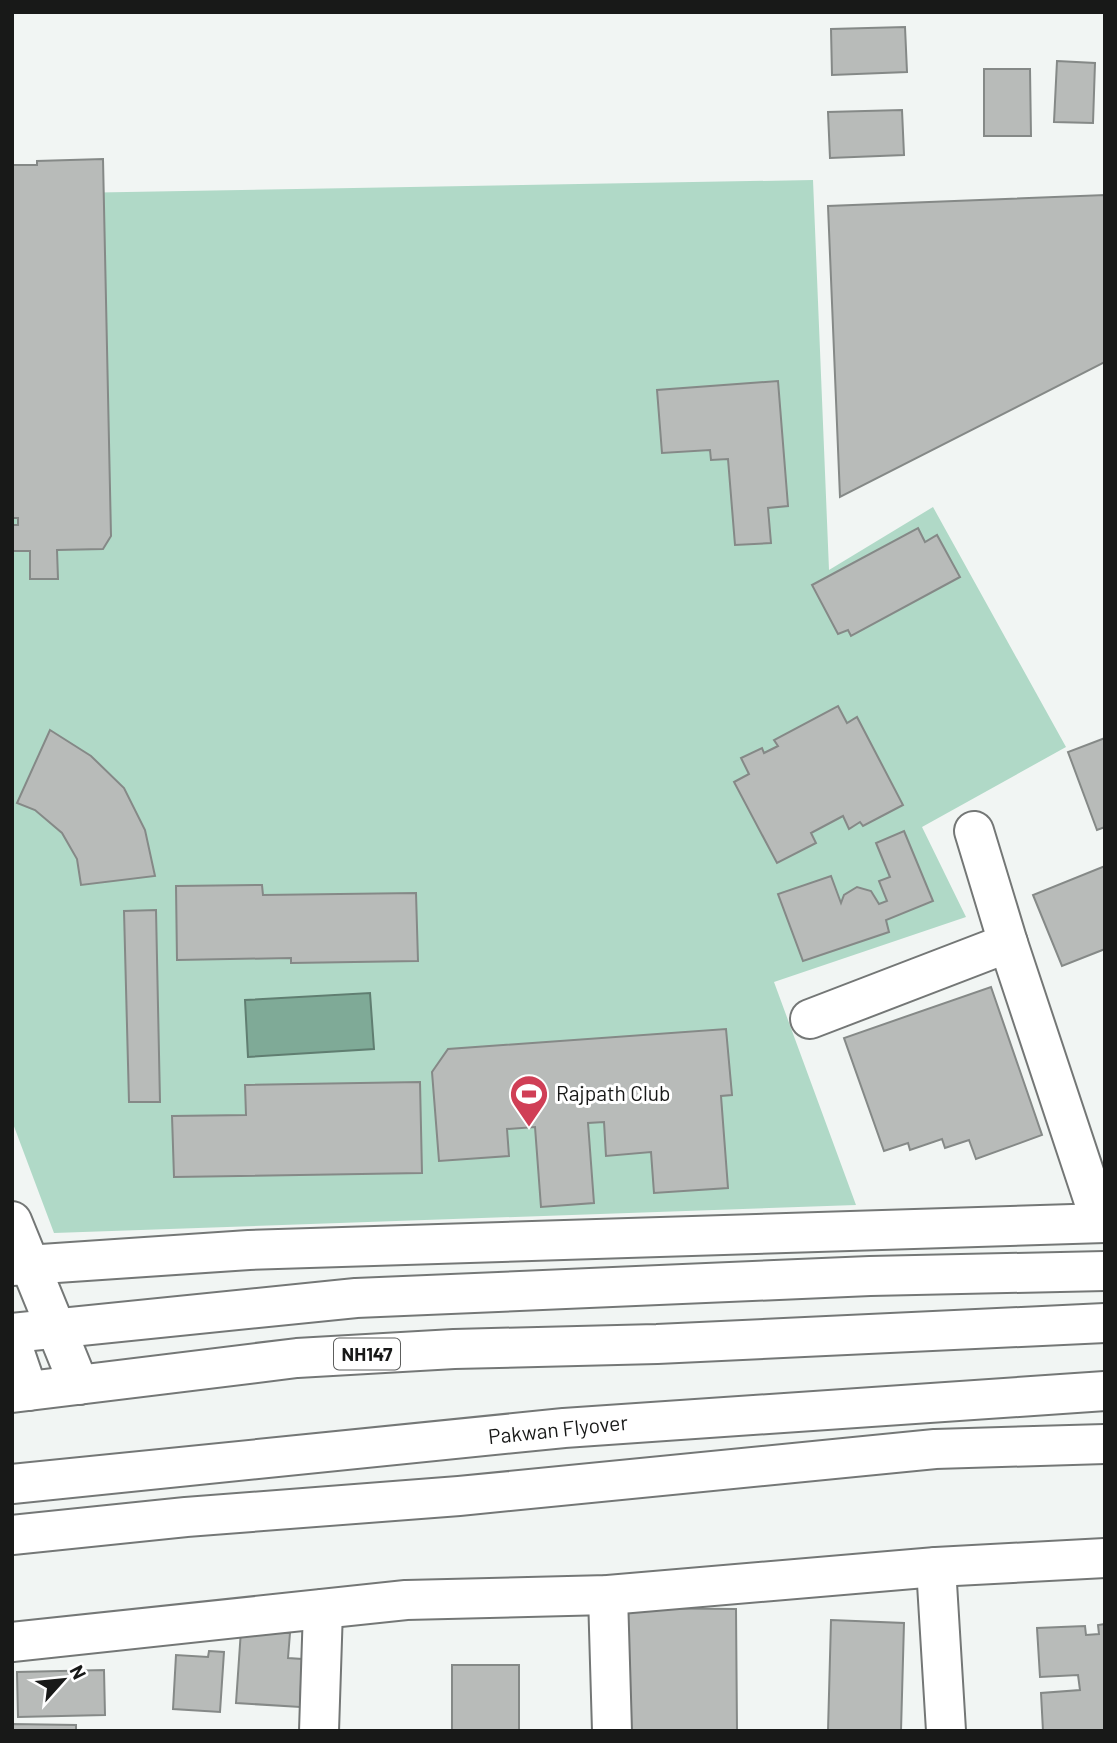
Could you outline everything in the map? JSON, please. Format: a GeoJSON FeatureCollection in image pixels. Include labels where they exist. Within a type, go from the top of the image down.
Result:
{"type":"FeatureCollection","features":[{"type":"Feature","properties":{"kind":"main road"},"geometry":{"type":"LineString","coordinates":[[21,1266],[249,1250],[1103,1223],[1008,943],[974,831]]}},
{"type":"Feature","properties":{"kind":"main road"},"geometry":{"type":"LineString","coordinates":[[810,1019],[1008,943]]}},
{"type":"Feature","properties":{"kind":"main road"},"geometry":{"type":"LineString","coordinates":[[12,1221],[21,1266],[57,1328],[79,1385]]}},
{"type":"Feature","properties":{"kind":"main road"},"geometry":{"type":"LineString","coordinates":[[12,1333],[356,1298],[870,1276],[1105,1271]]}},
{"type":"Feature","properties":{"kind":"main road","name":"NH147"},"geometry":{"type":"LineString","coordinates":[[20,1392],[297,1358],[454,1349],[657,1344],[1105,1323]]}},
{"type":"Feature","properties":{"kind":"main road"},"geometry":{"type":"LineString","coordinates":[[12,1344],[20,1392]]}},
{"type":"Feature","properties":{"kind":"main road","name":"Pakwan Flyover"},"geometry":{"type":"LineString","coordinates":[[12,1484],[564,1428],[1105,1391]]}},
{"type":"Feature","properties":{"kind":"main road"},"geometry":{"type":"LineString","coordinates":[[12,1535],[186,1517],[459,1496],[935,1449],[1105,1444]]}},
{"type":"Feature","properties":{"kind":"main road"},"geometry":{"type":"LineString","coordinates":[[12,1642],[406,1600],[608,1595],[936,1567],[1105,1558]]}},
{"type":"Feature","properties":{"kind":"main road"},"geometry":{"type":"LineString","coordinates":[[936,1567],[946,1731]]}},
{"type":"Feature","properties":{"kind":"main road"},"geometry":{"type":"LineString","coordinates":[[608,1595],[612,1731]]}},
{"type":"Feature","properties":{"kind":"main road"},"geometry":{"type":"LineString","coordinates":[[319,1731],[323,1609]]}},
{"type":"Feature","properties":{"kind":"shaded area"},"geometry":{"type":"Polygon","coordinates":[[[813,180],[829,570],[933,507],[1066,747],[922,827],[966,917],[774,982],[856,1205],[54,1233],[12,1121],[12,194],[813,180]]]}},
{"type":"Feature","properties":{"kind":"shaded area"},"geometry":{"type":"Polygon","coordinates":[[[370,993],[374,1049],[248,1057],[245,1000],[370,993]]]}},
{"type":"Feature","properties":{"kind":"building"},"geometry":{"type":"Polygon","coordinates":[[[905,27],[907,72],[832,75],[831,29],[905,27]]]}},
{"type":"Feature","properties":{"kind":"building"},"geometry":{"type":"Polygon","coordinates":[[[1057,61],[1095,63],[1093,123],[1054,122],[1057,61]]]}},
{"type":"Feature","properties":{"kind":"building"},"geometry":{"type":"Polygon","coordinates":[[[984,69],[1030,69],[1031,136],[984,136],[984,69]]]}},
{"type":"Feature","properties":{"kind":"building"},"geometry":{"type":"Polygon","coordinates":[[[902,110],[904,155],[830,158],[828,112],[902,110]]]}},
{"type":"Feature","properties":{"kind":"building"},"geometry":{"type":"Polygon","coordinates":[[[103,159],[111,536],[103,549],[57,550],[58,579],[30,579],[30,551],[12,551],[12,525],[18,525],[18,518],[12,518],[12,165],[37,165],[37,161],[103,159]]]}},
{"type":"Feature","properties":{"kind":"building"},"geometry":{"type":"Polygon","coordinates":[[[1105,195],[1105,362],[840,497],[828,206],[1105,195]]]}},
{"type":"Feature","properties":{"kind":"building"},"geometry":{"type":"Polygon","coordinates":[[[778,381],[788,506],[768,508],[771,543],[735,545],[728,459],[711,460],[710,450],[662,453],[657,390],[778,381]]]}},
{"type":"Feature","properties":{"kind":"building"},"geometry":{"type":"Polygon","coordinates":[[[918,528],[925,542],[937,535],[960,577],[851,636],[848,630],[838,634],[812,585],[918,528]]]}},
{"type":"Feature","properties":{"kind":"building"},"geometry":{"type":"Polygon","coordinates":[[[838,706],[847,723],[857,717],[903,805],[863,826],[860,822],[849,829],[843,816],[811,833],[816,843],[777,863],[734,782],[749,774],[741,758],[762,748],[764,753],[778,746],[774,740],[838,706]]]}},
{"type":"Feature","properties":{"kind":"building"},"geometry":{"type":"Polygon","coordinates":[[[50,730],[91,756],[124,788],[145,830],[155,876],[81,885],[77,859],[62,833],[35,810],[17,803],[50,730]]]}},
{"type":"Feature","properties":{"kind":"building"},"geometry":{"type":"Polygon","coordinates":[[[1105,738],[1105,827],[1097,830],[1068,752],[1105,738]]]}},
{"type":"Feature","properties":{"kind":"building"},"geometry":{"type":"Polygon","coordinates":[[[904,831],[933,901],[886,920],[889,932],[803,961],[778,894],[831,876],[841,903],[844,895],[857,887],[871,891],[879,904],[887,901],[879,881],[890,877],[876,843],[904,831]]]}},
{"type":"Feature","properties":{"kind":"building"},"geometry":{"type":"Polygon","coordinates":[[[1105,866],[1105,949],[1062,966],[1033,895],[1105,866]]]}},
{"type":"Feature","properties":{"kind":"building"},"geometry":{"type":"Polygon","coordinates":[[[262,885],[263,895],[416,893],[418,961],[291,963],[291,958],[177,960],[176,886],[262,885]]]}},
{"type":"Feature","properties":{"kind":"building"},"geometry":{"type":"Polygon","coordinates":[[[156,910],[160,1102],[129,1102],[124,911],[156,910]]]}},
{"type":"Feature","properties":{"kind":"building"},"geometry":{"type":"Polygon","coordinates":[[[991,987],[1042,1135],[976,1159],[969,1140],[945,1148],[942,1139],[910,1150],[908,1143],[884,1151],[844,1038],[991,987]]]}},
{"type":"Feature","properties":{"kind":"building"},"geometry":{"type":"Polygon","coordinates":[[[726,1029],[732,1095],[721,1096],[728,1188],[654,1193],[651,1152],[606,1156],[604,1122],[588,1123],[594,1203],[541,1207],[535,1127],[507,1129],[509,1156],[439,1161],[432,1072],[448,1049],[726,1029]]]}},
{"type":"Feature","properties":{"kind":"building"},"geometry":{"type":"Polygon","coordinates":[[[420,1082],[422,1173],[174,1177],[172,1116],[246,1115],[245,1085],[420,1082]]]}},
{"type":"Feature","properties":{"kind":"building"},"geometry":{"type":"Polygon","coordinates":[[[619,1608],[736,1609],[737,1731],[620,1731],[619,1608]]]}},
{"type":"Feature","properties":{"kind":"building"},"geometry":{"type":"Polygon","coordinates":[[[831,1620],[904,1623],[901,1731],[828,1731],[831,1620]]]}},
{"type":"Feature","properties":{"kind":"building"},"geometry":{"type":"Polygon","coordinates":[[[1105,1624],[1105,1731],[1043,1731],[1041,1693],[1080,1690],[1078,1675],[1040,1677],[1037,1628],[1085,1626],[1086,1635],[1099,1634],[1098,1625],[1105,1624]]]}},
{"type":"Feature","properties":{"kind":"building"},"geometry":{"type":"Polygon","coordinates":[[[241,1630],[290,1633],[288,1658],[302,1659],[300,1707],[236,1703],[241,1630]]]}},
{"type":"Feature","properties":{"kind":"building"},"geometry":{"type":"Polygon","coordinates":[[[209,1651],[224,1652],[220,1712],[173,1709],[176,1655],[208,1657],[209,1651]]]}},
{"type":"Feature","properties":{"kind":"building"},"geometry":{"type":"Polygon","coordinates":[[[452,1665],[519,1665],[519,1731],[452,1731],[452,1665]]]}},
{"type":"Feature","properties":{"kind":"building"},"geometry":{"type":"Polygon","coordinates":[[[104,1670],[105,1715],[18,1717],[17,1672],[104,1670]]]}},
{"type":"Feature","properties":{"kind":"building"},"geometry":{"type":"Polygon","coordinates":[[[12,1724],[76,1725],[76,1731],[12,1731],[12,1724]]]}},
{"type":"Feature","properties":{"kind":"place","name":"Rajpath Club"},"geometry":{"type":"Point","coordinates":[529,1128]}}]}
